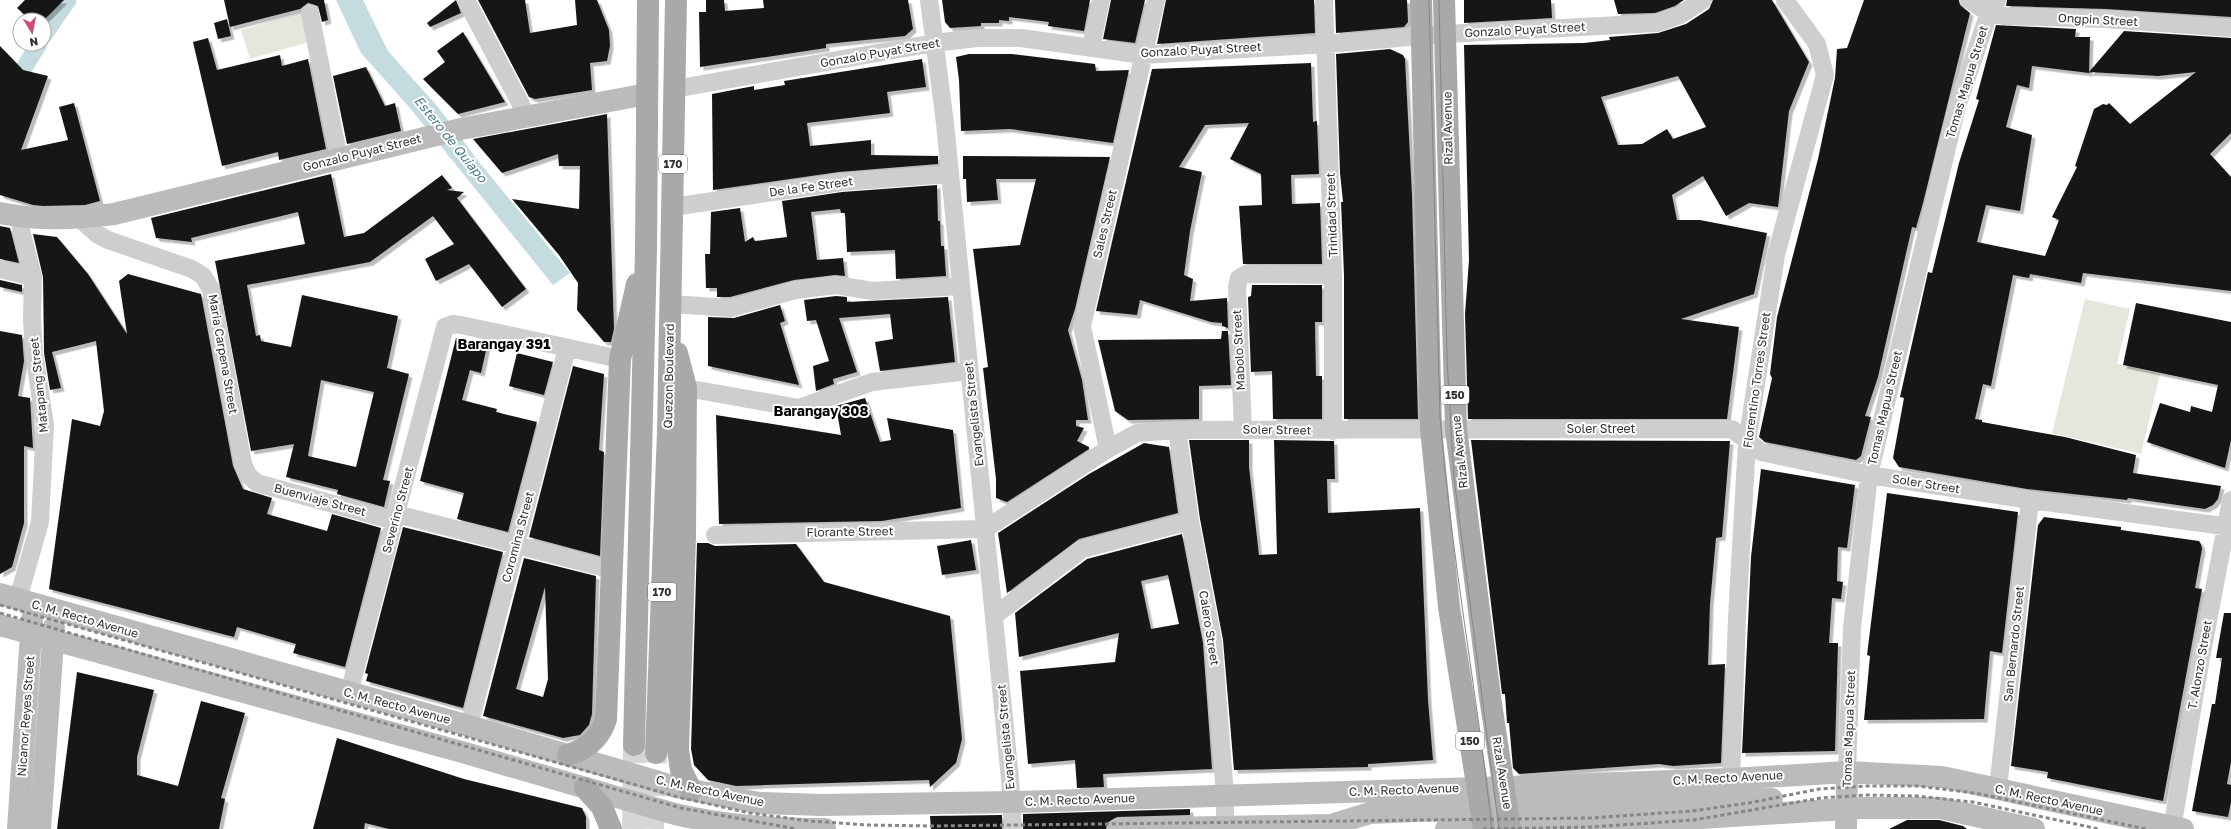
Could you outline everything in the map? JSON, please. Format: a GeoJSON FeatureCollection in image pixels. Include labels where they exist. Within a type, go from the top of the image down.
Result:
{"type":"FeatureCollection","features":[{"type":"Feature","properties":{"kind":"main road","name":"170"},"geometry":{"type":"LineString","coordinates":[[634,745],[646,249],[648,0]]}},
{"type":"Feature","properties":{"kind":"main road","name":"Quezon Boulevard"},"geometry":{"type":"LineString","coordinates":[[656,753],[671,304],[676,0]]}},
{"type":"Feature","properties":{"kind":"main road","name":"Rizal Avenue"},"geometry":{"type":"LineString","coordinates":[[1421,0],[1431,429],[1449,607],[1481,813]]}},
{"type":"Feature","properties":{"kind":"main road","name":"Rizal Avenue"},"geometry":{"type":"LineString","coordinates":[[1444,0],[1456,430],[1508,812]]}},
{"type":"Feature","properties":{"kind":"main road","name":"Gonzalo Puyat Street"},"geometry":{"type":"LineString","coordinates":[[0,213],[21,217],[79,218],[114,214],[461,129],[647,94]]}},
{"type":"Feature","properties":{"kind":"main road"},"geometry":{"type":"LineString","coordinates":[[568,755],[582,749],[594,741],[602,731],[606,719],[613,570],[620,359],[629,314],[646,249]]}},
{"type":"Feature","properties":{"kind":"main road"},"geometry":{"type":"LineString","coordinates":[[670,328],[686,388],[685,537],[678,750],[681,770],[691,790]]}},
{"type":"Feature","properties":{"kind":"main road","name":"C. M. Recto Avenue"},"geometry":{"type":"LineString","coordinates":[[17,599],[691,790],[759,803],[822,805],[1012,802],[1225,795],[1481,813],[1508,812],[1731,779],[1847,772],[1942,777],[1998,788],[2175,828]]}},
{"type":"Feature","properties":{"kind":"main road","name":"Nicanor Reyes Street"},"geometry":{"type":"LineString","coordinates":[[17,599],[31,634],[18,829]]}},
{"type":"Feature","properties":{"kind":"main road","name":"Nicanor Reyes Street"},"geometry":{"type":"LineString","coordinates":[[40,829],[56,610]]}},
{"type":"Feature","properties":{"kind":"main road"},"geometry":{"type":"LineString","coordinates":[[0,625],[357,723],[675,814],[702,825],[766,829],[825,829]]}},
{"type":"Feature","properties":{"kind":"main road"},"geometry":{"type":"LineString","coordinates":[[357,696],[357,723]]}},
{"type":"Feature","properties":{"kind":"main road","name":"Tomas Mapua Street"},"geometry":{"type":"LineString","coordinates":[[1846,819],[1847,772]]}},
{"type":"Feature","properties":{"kind":"main road"},"geometry":{"type":"LineString","coordinates":[[585,788],[602,807],[611,829]]}},
{"type":"Feature","properties":{"kind":"main road","name":"C. M. Recto Avenue"},"geometry":{"type":"LineString","coordinates":[[1331,827],[1370,813],[1481,813],[1809,797],[1846,819],[1940,808],[2023,828]]}},
{"type":"Feature","properties":{"kind":"main road","name":"C. M. Recto Avenue"},"geometry":{"type":"LineString","coordinates":[[1446,829],[1481,813]]}},
{"type":"Feature","properties":{"kind":"main road","name":"C. M. Recto Avenue"},"geometry":{"type":"LineString","coordinates":[[1118,829],[1331,827],[1354,829]]}},
{"type":"Feature","properties":{"kind":"street"},"geometry":{"type":"LineString","coordinates":[[466,0],[527,116]]}},
{"type":"Feature","properties":{"kind":"street","name":"Evangelista Street"},"geometry":{"type":"LineString","coordinates":[[928,0],[950,174],[1012,802],[1013,829]]}},
{"type":"Feature","properties":{"kind":"street"},"geometry":{"type":"LineString","coordinates":[[1092,47],[1101,0]]}},
{"type":"Feature","properties":{"kind":"street","name":"Sales Street"},"geometry":{"type":"LineString","coordinates":[[1108,449],[1082,326],[1156,0]]}},
{"type":"Feature","properties":{"kind":"street","name":"Trinidad Street"},"geometry":{"type":"LineString","coordinates":[[1324,0],[1327,44],[1333,275],[1333,431]]}},
{"type":"Feature","properties":{"kind":"street","name":"Gonzalo Puyat Street"},"geometry":{"type":"LineString","coordinates":[[674,89],[934,43],[977,38],[1020,38],[1143,55],[1327,44],[1446,34],[1657,23],[1680,15],[1703,0]]}},
{"type":"Feature","properties":{"kind":"street","name":"Florentino Torres Street"},"geometry":{"type":"LineString","coordinates":[[1731,779],[1737,618],[1747,442],[1776,255],[1825,75],[1817,44],[1785,0]]}},
{"type":"Feature","properties":{"kind":"street","name":"Ongpin Street"},"geometry":{"type":"LineString","coordinates":[[1969,0],[1993,7],[2004,16],[2105,20],[2231,28]]}},
{"type":"Feature","properties":{"kind":"street","name":"Tomas Mapua Street"},"geometry":{"type":"LineString","coordinates":[[1847,772],[1852,628],[1869,475],[1957,106],[1993,7]]}},
{"type":"Feature","properties":{"kind":"street"},"geometry":{"type":"LineString","coordinates":[[310,13],[339,159]]}},
{"type":"Feature","properties":{"kind":"street","name":"De la Fe Street"},"geometry":{"type":"LineString","coordinates":[[673,207],[841,182],[950,174]]}},
{"type":"Feature","properties":{"kind":"street","name":"Matapang Street"},"geometry":{"type":"LineString","coordinates":[[17,599],[40,522],[46,425],[34,354],[32,319],[34,277],[20,230],[21,217]]}},
{"type":"Feature","properties":{"kind":"street","name":"Maria Carpena Street"},"geometry":{"type":"LineString","coordinates":[[79,218],[97,234],[108,240],[192,269],[203,276],[211,289],[243,464],[248,475]]}},
{"type":"Feature","properties":{"kind":"street"},"geometry":{"type":"LineString","coordinates":[[0,269],[34,277]]}},
{"type":"Feature","properties":{"kind":"street","name":"Mabolo Street"},"geometry":{"type":"LineString","coordinates":[[1243,430],[1236,286],[1239,278],[1246,274],[1333,275]]}},
{"type":"Feature","properties":{"kind":"street"},"geometry":{"type":"LineString","coordinates":[[671,304],[731,308],[795,290],[836,285],[872,291],[961,286]]}},
{"type":"Feature","properties":{"kind":"street","name":"Severino Street"},"geometry":{"type":"LineString","coordinates":[[357,696],[396,517],[445,327],[453,324],[461,325],[567,348]]}},
{"type":"Feature","properties":{"kind":"street"},"geometry":{"type":"LineString","coordinates":[[567,348],[620,359]]}},
{"type":"Feature","properties":{"kind":"street","name":"Coromina Street"},"geometry":{"type":"LineString","coordinates":[[469,726],[567,348]]}},
{"type":"Feature","properties":{"kind":"street"},"geometry":{"type":"LineString","coordinates":[[686,388],[800,408],[872,382],[970,371]]}},
{"type":"Feature","properties":{"kind":"street","name":"Soler Street"},"geometry":{"type":"LineString","coordinates":[[985,529],[1108,449],[1137,433],[1177,430],[1333,431],[1431,429],[1732,429],[1761,452],[1869,475],[2030,500],[2228,526]]}},
{"type":"Feature","properties":{"kind":"street","name":"Calero Street"},"geometry":{"type":"LineString","coordinates":[[1177,430],[1190,521],[1213,642],[1225,795],[1225,828]]}},
{"type":"Feature","properties":{"kind":"street","name":"Buenviaje Street"},"geometry":{"type":"LineString","coordinates":[[248,475],[257,483],[516,545],[613,570]]}},
{"type":"Feature","properties":{"kind":"street","name":"San Bernardo Street"},"geometry":{"type":"LineString","coordinates":[[1998,788],[2030,500]]}},
{"type":"Feature","properties":{"kind":"street","name":"T. Alonzo Street"},"geometry":{"type":"LineString","coordinates":[[2175,828],[2228,526],[2231,500]]}},
{"type":"Feature","properties":{"kind":"street"},"geometry":{"type":"LineString","coordinates":[[994,616],[1082,549],[1190,521]]}},
{"type":"Feature","properties":{"kind":"street","name":"Florante Street"},"geometry":{"type":"LineString","coordinates":[[715,535],[985,529]]}},
{"type":"Feature","properties":{"kind":"shaded area"},"geometry":{"type":"Polygon","coordinates":[[[304,12],[312,41],[250,59],[241,30],[304,12]]]}},
{"type":"Feature","properties":{"kind":"shaded area"},"geometry":{"type":"Polygon","coordinates":[[[2085,299],[2130,309],[2117,364],[2160,374],[2141,454],[2052,433],[2085,299]]]}},
{"type":"Feature","properties":{"kind":"water"},"geometry":{"type":"Polygon","coordinates":[[[336,0],[363,0],[388,51],[438,107],[479,162],[570,273],[553,285],[410,108],[361,53],[336,0]]]}},
{"type":"Feature","properties":{"kind":"building"},"geometry":{"type":"Polygon","coordinates":[[[25,0],[64,0],[52,12],[21,12],[17,8],[25,0]]]}},
{"type":"Feature","properties":{"kind":"building"},"geometry":{"type":"Polygon","coordinates":[[[224,0],[324,0],[328,20],[322,22],[318,6],[308,3],[300,9],[230,27],[224,0]]]}},
{"type":"Feature","properties":{"kind":"building"},"geometry":{"type":"Polygon","coordinates":[[[456,0],[461,13],[430,27],[427,23],[456,0]]]}},
{"type":"Feature","properties":{"kind":"building"},"geometry":{"type":"Polygon","coordinates":[[[478,0],[525,0],[530,33],[577,25],[575,0],[597,0],[609,30],[610,46],[607,61],[590,63],[592,90],[535,99],[529,97],[478,0]]]}},
{"type":"Feature","properties":{"kind":"building"},"geometry":{"type":"Polygon","coordinates":[[[706,0],[724,0],[725,11],[764,8],[763,0],[908,0],[913,29],[905,36],[826,44],[826,48],[700,67],[699,12],[706,12],[706,0]]]}},
{"type":"Feature","properties":{"kind":"building"},"geometry":{"type":"Polygon","coordinates":[[[942,0],[1090,0],[1084,31],[1048,26],[1049,22],[1009,17],[1009,21],[999,20],[999,23],[981,23],[981,26],[950,28],[945,22],[942,0]]]}},
{"type":"Feature","properties":{"kind":"building"},"geometry":{"type":"Polygon","coordinates":[[[1111,0],[1145,0],[1135,43],[1103,39],[1111,0]]]}},
{"type":"Feature","properties":{"kind":"building"},"geometry":{"type":"Polygon","coordinates":[[[1166,0],[1314,0],[1315,33],[1157,44],[1166,0]]]}},
{"type":"Feature","properties":{"kind":"building"},"geometry":{"type":"Polygon","coordinates":[[[1335,0],[1407,0],[1408,22],[1404,27],[1336,33],[1335,0]]]}},
{"type":"Feature","properties":{"kind":"building"},"geometry":{"type":"Polygon","coordinates":[[[1464,0],[1551,0],[1552,18],[1464,23],[1464,0]]]}},
{"type":"Feature","properties":{"kind":"building"},"geometry":{"type":"Polygon","coordinates":[[[1614,0],[1684,0],[1675,6],[1655,13],[1618,14],[1614,0]]]}},
{"type":"Feature","properties":{"kind":"building"},"geometry":{"type":"Polygon","coordinates":[[[1713,0],[1772,0],[1809,62],[1789,111],[1778,207],[1749,203],[1726,216],[1703,176],[1672,195],[1677,220],[1700,220],[1767,233],[1754,294],[1681,319],[1739,327],[1727,419],[1468,419],[1465,314],[1469,260],[1464,45],[1584,43],[1610,40],[1609,37],[1658,33],[1686,24],[1709,9],[1713,0]],[[1678,76],[1601,97],[1618,145],[1642,144],[1667,129],[1673,139],[1706,127],[1678,76]]]}},
{"type":"Feature","properties":{"kind":"building"},"geometry":{"type":"Polygon","coordinates":[[[1864,0],[1959,0],[1960,5],[1970,13],[1923,203],[1916,228],[1912,227],[1878,377],[1865,416],[1871,417],[1861,456],[1856,460],[1765,442],[1759,437],[1772,378],[1770,374],[1777,317],[1818,159],[1835,78],[1837,49],[1847,48],[1864,0]]]}},
{"type":"Feature","properties":{"kind":"building"},"geometry":{"type":"Polygon","coordinates":[[[2007,0],[2231,0],[2231,17],[2106,9],[2006,6],[2007,0]]]}},
{"type":"Feature","properties":{"kind":"building"},"geometry":{"type":"Polygon","coordinates":[[[227,19],[231,36],[218,39],[214,23],[227,19]]]}},
{"type":"Feature","properties":{"kind":"building"},"geometry":{"type":"Polygon","coordinates":[[[1996,25],[2076,29],[2075,37],[2090,37],[2089,72],[2124,31],[2231,38],[2231,133],[2210,154],[2231,177],[2231,291],[2083,273],[2081,283],[2030,274],[2029,278],[2013,275],[1991,386],[1983,384],[1975,419],[1982,420],[1982,422],[2065,437],[2136,455],[2133,473],[2221,486],[2218,499],[2213,505],[2205,509],[2128,498],[2127,500],[2027,489],[1899,467],[1893,458],[1904,398],[1900,397],[1928,272],[1932,273],[1959,163],[1979,100],[1976,99],[1996,25]],[[2032,66],[2029,88],[2017,85],[2006,127],[2032,135],[2020,211],[1986,205],[1977,242],[2045,256],[2059,220],[2052,217],[2077,167],[2075,166],[2094,109],[2103,104],[2107,105],[2109,103],[2130,124],[2196,72],[2158,76],[2089,72],[2032,66]]]}},
{"type":"Feature","properties":{"kind":"building"},"geometry":{"type":"Polygon","coordinates":[[[463,32],[505,102],[458,114],[423,79],[445,62],[437,51],[463,32]]]}},
{"type":"Feature","properties":{"kind":"building"},"geometry":{"type":"Polygon","coordinates":[[[208,38],[217,70],[280,55],[282,66],[308,59],[326,149],[279,160],[278,152],[222,166],[193,42],[208,38]]]}},
{"type":"Feature","properties":{"kind":"building"},"geometry":{"type":"Polygon","coordinates":[[[0,46],[23,70],[48,76],[21,150],[68,140],[59,107],[74,103],[100,201],[85,205],[43,206],[33,205],[0,195],[0,46]]]}},
{"type":"Feature","properties":{"kind":"building"},"geometry":{"type":"Polygon","coordinates":[[[1390,49],[1403,55],[1405,59],[1412,195],[1418,419],[1344,419],[1344,275],[1341,202],[1343,202],[1340,173],[1336,54],[1390,49]]]}},
{"type":"Feature","properties":{"kind":"building"},"geometry":{"type":"Polygon","coordinates":[[[969,54],[1012,54],[1095,64],[1096,71],[1129,70],[1113,143],[1010,129],[961,131],[959,80],[956,57],[969,54]]]}},
{"type":"Feature","properties":{"kind":"building"},"geometry":{"type":"Polygon","coordinates":[[[922,59],[926,87],[887,92],[890,113],[807,123],[810,146],[871,140],[871,155],[938,156],[938,164],[839,172],[713,190],[712,94],[754,86],[754,90],[785,85],[784,81],[922,59]]]}},
{"type":"Feature","properties":{"kind":"building"},"geometry":{"type":"Polygon","coordinates":[[[1311,63],[1313,122],[1317,121],[1319,174],[1291,175],[1292,204],[1320,203],[1322,264],[1243,264],[1239,206],[1262,205],[1261,174],[1230,159],[1249,123],[1205,125],[1179,167],[1202,172],[1190,231],[1184,275],[1193,279],[1190,301],[1227,298],[1228,328],[1222,326],[1222,323],[1211,322],[1140,300],[1137,315],[1096,311],[1152,69],[1311,63]]]}},
{"type":"Feature","properties":{"kind":"building"},"geometry":{"type":"Polygon","coordinates":[[[366,67],[385,106],[395,103],[401,131],[347,144],[333,76],[366,67]]]}},
{"type":"Feature","properties":{"kind":"building"},"geometry":{"type":"Polygon","coordinates":[[[607,114],[614,329],[611,342],[604,342],[577,310],[578,283],[559,255],[512,199],[579,209],[580,166],[559,166],[558,154],[502,173],[473,139],[607,114]]]}},
{"type":"Feature","properties":{"kind":"building"},"geometry":{"type":"Polygon","coordinates":[[[963,156],[1110,157],[1075,309],[1068,330],[1082,380],[1088,420],[1076,420],[1076,426],[1084,428],[1077,441],[1089,447],[1089,449],[1007,502],[996,498],[996,479],[983,368],[988,367],[973,249],[1020,245],[1036,179],[996,179],[998,200],[967,202],[966,179],[963,179],[963,156]]]}},
{"type":"Feature","properties":{"kind":"building"},"geometry":{"type":"Polygon","coordinates":[[[331,174],[344,237],[364,233],[442,175],[452,188],[447,190],[464,192],[457,198],[526,289],[502,307],[469,264],[436,281],[425,259],[454,244],[433,216],[370,262],[247,285],[256,336],[260,335],[261,341],[291,347],[302,295],[398,316],[387,368],[409,374],[383,480],[390,481],[384,507],[337,494],[338,490],[286,477],[294,444],[251,451],[215,261],[305,244],[298,212],[191,238],[192,242],[156,238],[151,218],[331,174]],[[321,380],[308,456],[356,467],[374,392],[321,380]]]}},
{"type":"Feature","properties":{"kind":"building"},"geometry":{"type":"Polygon","coordinates":[[[937,185],[938,221],[940,221],[941,246],[944,246],[946,276],[896,279],[895,250],[847,252],[845,213],[841,213],[840,209],[811,212],[817,260],[843,258],[845,276],[835,275],[794,280],[730,297],[717,297],[717,288],[706,288],[705,254],[710,254],[711,212],[740,208],[745,242],[753,237],[755,241],[787,237],[782,201],[842,192],[937,185]]]}},
{"type":"Feature","properties":{"kind":"building"},"geometry":{"type":"Polygon","coordinates":[[[0,226],[10,228],[19,263],[0,259],[0,226]]]}},
{"type":"Feature","properties":{"kind":"building"},"geometry":{"type":"Polygon","coordinates":[[[33,234],[57,237],[88,274],[127,334],[119,281],[128,274],[201,294],[233,466],[243,489],[272,498],[267,514],[327,531],[332,514],[381,528],[345,667],[293,653],[296,644],[237,627],[234,637],[49,589],[72,419],[100,426],[104,411],[96,341],[52,352],[61,388],[50,390],[44,353],[43,277],[33,234]]]}},
{"type":"Feature","properties":{"kind":"building"},"geometry":{"type":"Polygon","coordinates":[[[0,280],[22,285],[22,292],[0,287],[0,280]]]}},
{"type":"Feature","properties":{"kind":"building"},"geometry":{"type":"Polygon","coordinates":[[[1252,285],[1322,285],[1322,322],[1315,322],[1316,376],[1322,376],[1322,419],[1273,419],[1272,371],[1251,372],[1248,297],[1251,296],[1252,285]]]}},
{"type":"Feature","properties":{"kind":"building"},"geometry":{"type":"Polygon","coordinates":[[[836,296],[847,297],[847,302],[948,297],[955,362],[880,371],[875,342],[893,339],[890,314],[839,318],[857,372],[833,379],[834,384],[816,391],[813,366],[829,361],[816,320],[807,321],[804,300],[836,296]]]}},
{"type":"Feature","properties":{"kind":"building"},"geometry":{"type":"Polygon","coordinates":[[[2136,303],[2231,322],[2231,440],[2225,468],[2147,442],[2160,403],[2190,412],[2191,406],[2212,412],[2218,385],[2123,365],[2136,303]]]}},
{"type":"Feature","properties":{"kind":"building"},"geometry":{"type":"Polygon","coordinates":[[[780,305],[785,321],[780,323],[799,385],[708,366],[708,317],[734,318],[780,305]]]}},
{"type":"Feature","properties":{"kind":"building"},"geometry":{"type":"Polygon","coordinates":[[[0,331],[22,335],[24,361],[18,396],[30,398],[33,448],[24,446],[24,523],[12,567],[0,574],[0,331]]]}},
{"type":"Feature","properties":{"kind":"building"},"geometry":{"type":"Polygon","coordinates":[[[1222,331],[1228,331],[1231,385],[1199,386],[1199,419],[1128,420],[1115,411],[1098,340],[1221,339],[1222,331]]]}},
{"type":"Feature","properties":{"kind":"building"},"geometry":{"type":"Polygon","coordinates":[[[456,338],[487,346],[481,373],[470,370],[462,400],[497,409],[496,412],[537,422],[508,532],[457,519],[464,493],[420,481],[456,338]]]}},
{"type":"Feature","properties":{"kind":"building"},"geometry":{"type":"Polygon","coordinates":[[[517,353],[553,362],[544,395],[509,386],[517,353]]]}},
{"type":"Feature","properties":{"kind":"building"},"geometry":{"type":"Polygon","coordinates":[[[573,366],[604,374],[599,450],[604,452],[600,556],[529,537],[573,366]]]}},
{"type":"Feature","properties":{"kind":"building"},"geometry":{"type":"Polygon","coordinates":[[[865,398],[880,442],[891,440],[887,418],[953,430],[961,508],[882,521],[719,524],[716,415],[841,435],[836,406],[865,398]]]}},
{"type":"Feature","properties":{"kind":"building"},"geometry":{"type":"Polygon","coordinates":[[[1189,440],[1249,440],[1249,467],[1259,555],[1277,554],[1274,440],[1334,441],[1335,479],[1327,479],[1328,513],[1420,508],[1428,700],[1433,760],[1368,764],[1368,767],[1234,770],[1223,640],[1200,519],[1189,440]]]}},
{"type":"Feature","properties":{"kind":"building"},"geometry":{"type":"Polygon","coordinates":[[[1471,440],[1730,441],[1722,537],[1716,538],[1710,604],[1708,665],[1725,664],[1721,763],[1673,766],[1659,764],[1519,774],[1513,768],[1509,723],[1507,723],[1505,694],[1502,694],[1471,440]]]}},
{"type":"Feature","properties":{"kind":"building"},"geometry":{"type":"Polygon","coordinates":[[[1144,443],[1169,447],[1178,513],[1079,539],[1007,593],[998,533],[1089,474],[1144,443]]]}},
{"type":"Feature","properties":{"kind":"building"},"geometry":{"type":"Polygon","coordinates":[[[1761,469],[1855,485],[1847,548],[1838,547],[1837,581],[1843,582],[1841,599],[1832,598],[1829,643],[1838,643],[1835,751],[1742,753],[1751,557],[1761,469]]]}},
{"type":"Feature","properties":{"kind":"building"},"geometry":{"type":"Polygon","coordinates":[[[1887,493],[2018,512],[2002,653],[1990,651],[1984,719],[1864,720],[1870,656],[1867,655],[1887,493]]]}},
{"type":"Feature","properties":{"kind":"building"},"geometry":{"type":"Polygon","coordinates":[[[2044,517],[2121,527],[2121,530],[2199,541],[2201,544],[2202,549],[2195,588],[2202,589],[2163,801],[2047,778],[2048,772],[2011,766],[2038,525],[2044,517]]]}},
{"type":"Feature","properties":{"kind":"building"},"geometry":{"type":"Polygon","coordinates":[[[403,527],[503,552],[463,708],[366,681],[368,674],[365,673],[403,527]]]}},
{"type":"Feature","properties":{"kind":"building"},"geometry":{"type":"Polygon","coordinates":[[[1182,534],[1203,643],[1212,769],[1103,774],[1104,787],[1077,788],[1075,760],[1028,764],[1020,671],[1115,662],[1119,633],[1019,657],[1015,613],[1087,559],[1182,534]],[[1168,575],[1141,581],[1151,629],[1179,624],[1168,575]]]}},
{"type":"Feature","properties":{"kind":"building"},"geometry":{"type":"Polygon","coordinates":[[[971,540],[976,570],[942,575],[937,546],[971,540]]]}},
{"type":"Feature","properties":{"kind":"building"},"geometry":{"type":"Polygon","coordinates":[[[697,543],[708,543],[715,546],[796,544],[824,582],[950,616],[962,739],[956,763],[930,787],[929,780],[736,786],[708,780],[694,765],[691,749],[697,543]]]}},
{"type":"Feature","properties":{"kind":"building"},"geometry":{"type":"Polygon","coordinates":[[[524,558],[596,576],[592,714],[589,725],[580,735],[563,738],[483,716],[524,558]],[[545,587],[516,689],[543,697],[548,679],[545,587]]]}},
{"type":"Feature","properties":{"kind":"building"},"geometry":{"type":"Polygon","coordinates":[[[2224,613],[2231,613],[2231,762],[2227,784],[2231,785],[2231,802],[2228,817],[2192,811],[2212,704],[2215,704],[2222,658],[2216,658],[2224,613]]]}},
{"type":"Feature","properties":{"kind":"building"},"geometry":{"type":"Polygon","coordinates":[[[77,672],[154,690],[137,757],[137,775],[178,786],[201,701],[245,713],[221,798],[225,799],[219,829],[57,829],[77,672]]]}},
{"type":"Feature","properties":{"kind":"building"},"geometry":{"type":"Polygon","coordinates":[[[337,738],[464,779],[582,808],[586,817],[586,829],[389,829],[365,823],[364,829],[313,829],[337,738]]]}},
{"type":"Feature","properties":{"kind":"building"},"geometry":{"type":"Polygon","coordinates":[[[1190,809],[1190,815],[1117,817],[1107,823],[1106,829],[1023,829],[1023,814],[1190,809]]]}},
{"type":"Feature","properties":{"kind":"building"},"geometry":{"type":"Polygon","coordinates":[[[1002,815],[1002,829],[931,829],[930,816],[1002,815]]]}},
{"type":"Feature","properties":{"kind":"building"},"geometry":{"type":"Polygon","coordinates":[[[1907,820],[1939,820],[1963,826],[1967,829],[1889,829],[1907,820]]]}},
{"type":"Feature","properties":{"kind":"waterway","name":"Estero de Quiapo"},"geometry":{"type":"LineString","coordinates":[[52,23],[68,0]]}},
{"type":"Feature","properties":{"kind":"waterway","name":"Estero de Quiapo"},"geometry":{"type":"LineString","coordinates":[[0,117],[17,79],[34,52]]}},
{"type":"Feature","properties":{"kind":"tunnel"},"geometry":{"type":"LineString","coordinates":[[633,829],[634,745]]}},
{"type":"Feature","properties":{"kind":"tunnel"},"geometry":{"type":"LineString","coordinates":[[653,829],[656,753]]}},
{"type":"Feature","properties":{"kind":"tram line"},"geometry":{"type":"LineString","coordinates":[[1429,0],[1440,417],[1457,572],[1492,829]]}},
{"type":"Feature","properties":{"kind":"tram line"},"geometry":{"type":"LineString","coordinates":[[1439,0],[1447,359],[1454,478],[1499,829]]}},
{"type":"Feature","properties":{"kind":"railway"},"geometry":{"type":"LineString","coordinates":[[0,605],[682,798],[750,813],[809,821],[868,825],[931,826],[1590,818],[1692,811],[1749,803],[1819,789],[1867,786],[1917,786],[1975,793],[2146,829]]}},
{"type":"Feature","properties":{"kind":"railway"},"geometry":{"type":"LineString","coordinates":[[0,613],[681,808],[797,829]]}},
{"type":"Feature","properties":{"kind":"railway"},"geometry":{"type":"LineString","coordinates":[[1483,829],[1591,827],[1694,820],[1821,798],[1866,795],[1917,796],[1973,802],[2099,829]]}},
{"type":"Feature","properties":{"kind":"district","name":"Barangay 391"},"geometry":{"type":"Point","coordinates":[504,344]}},
{"type":"Feature","properties":{"kind":"district","name":"Barangay 308"},"geometry":{"type":"Point","coordinates":[821,411]}}]}
